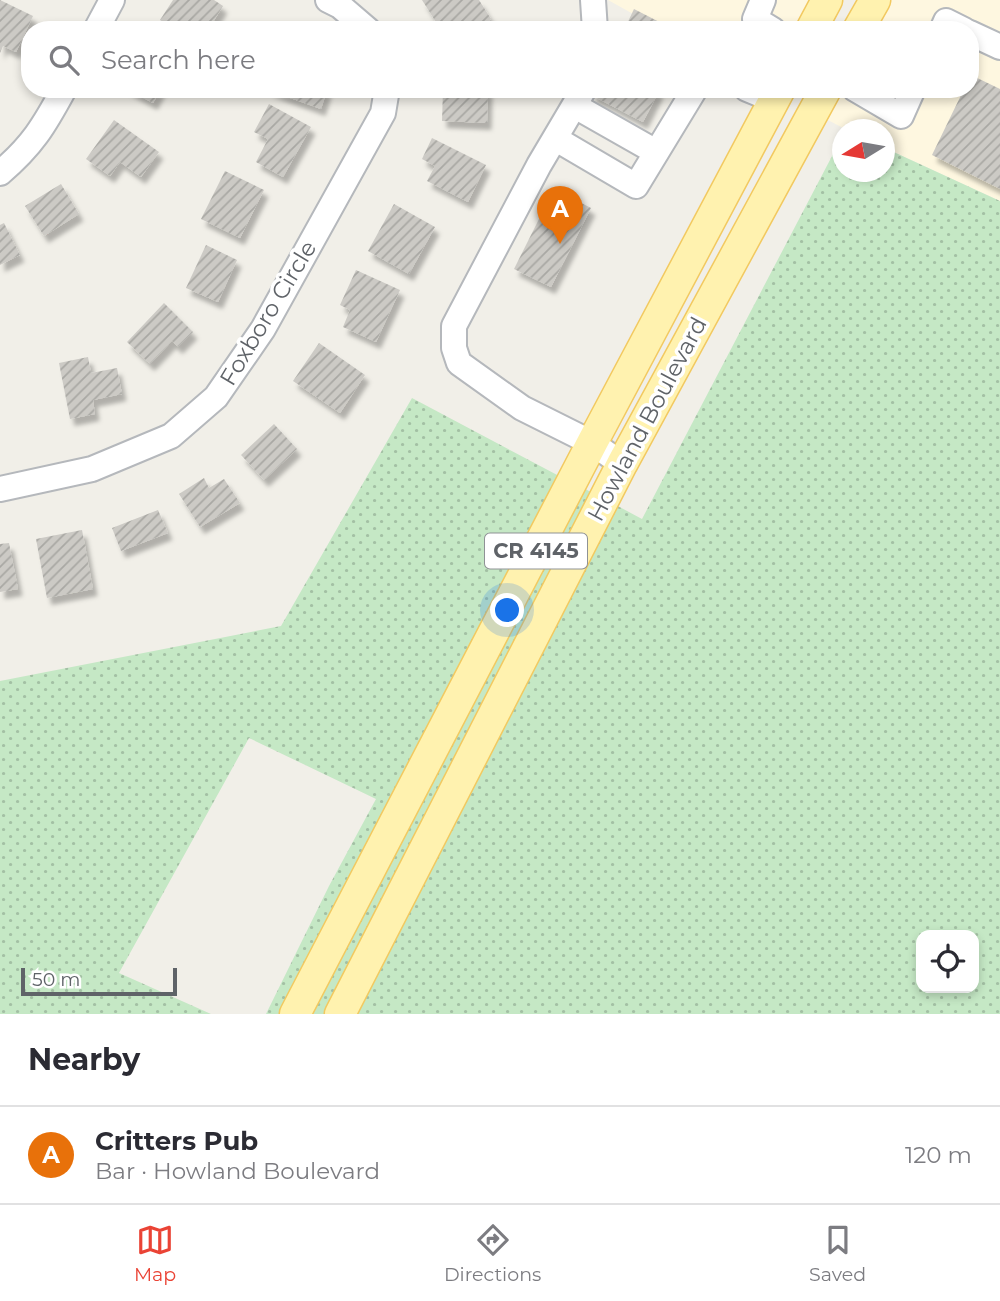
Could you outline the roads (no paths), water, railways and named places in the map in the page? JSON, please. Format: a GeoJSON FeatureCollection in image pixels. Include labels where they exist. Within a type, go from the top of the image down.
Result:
{"type":"FeatureCollection","features":[{"type":"Feature","properties":{"kind":"main road"},"geometry":{"type":"LineString","coordinates":[[816,21],[827,0]]}},
{"type":"Feature","properties":{"kind":"main road"},"geometry":{"type":"LineString","coordinates":[[863,21],[875,0]]}},
{"type":"Feature","properties":{"kind":"main road","name":"Howland Boulevard"},"geometry":{"type":"LineString","coordinates":[[295,1014],[592,443],[764,98]]}},
{"type":"Feature","properties":{"kind":"main road","name":"Howland Boulevard"},"geometry":{"type":"LineString","coordinates":[[340,1014],[622,464],[821,98]]}},
{"type":"Feature","properties":{"kind":"street"},"geometry":{"type":"LineString","coordinates":[[101,21],[112,0]]}},
{"type":"Feature","properties":{"kind":"street"},"geometry":{"type":"LineString","coordinates":[[328,0],[358,21]]}},
{"type":"Feature","properties":{"kind":"street"},"geometry":{"type":"LineString","coordinates":[[593,0],[594,21]]}},
{"type":"Feature","properties":{"kind":"street"},"geometry":{"type":"LineString","coordinates":[[758,21],[755,19],[764,0]]}},
{"type":"Feature","properties":{"kind":"street"},"geometry":{"type":"LineString","coordinates":[[979,37],[1000,47]]}},
{"type":"Feature","properties":{"kind":"street"},"geometry":{"type":"LineString","coordinates":[[0,173],[24,153],[41,131],[59,98]]}},
{"type":"Feature","properties":{"kind":"street","name":"Foxboro Circle"},"geometry":{"type":"LineString","coordinates":[[0,489],[92,469],[170,436],[216,397],[263,330],[383,113],[386,98]]}},
{"type":"Feature","properties":{"kind":"street"},"geometry":{"type":"LineString","coordinates":[[622,464],[592,443],[522,408],[459,363],[454,348],[454,326],[539,165],[579,98],[656,152]]}},
{"type":"Feature","properties":{"kind":"street"},"geometry":{"type":"LineString","coordinates":[[556,139],[636,186],[689,98]]}},
{"type":"Feature","properties":{"kind":"street"},"geometry":{"type":"LineString","coordinates":[[870,98],[901,116],[910,98]]}},
{"type":"Feature","properties":{"kind":"place","name":"Critters Pub"},"geometry":{"type":"Point","coordinates":[560,244]}}]}
